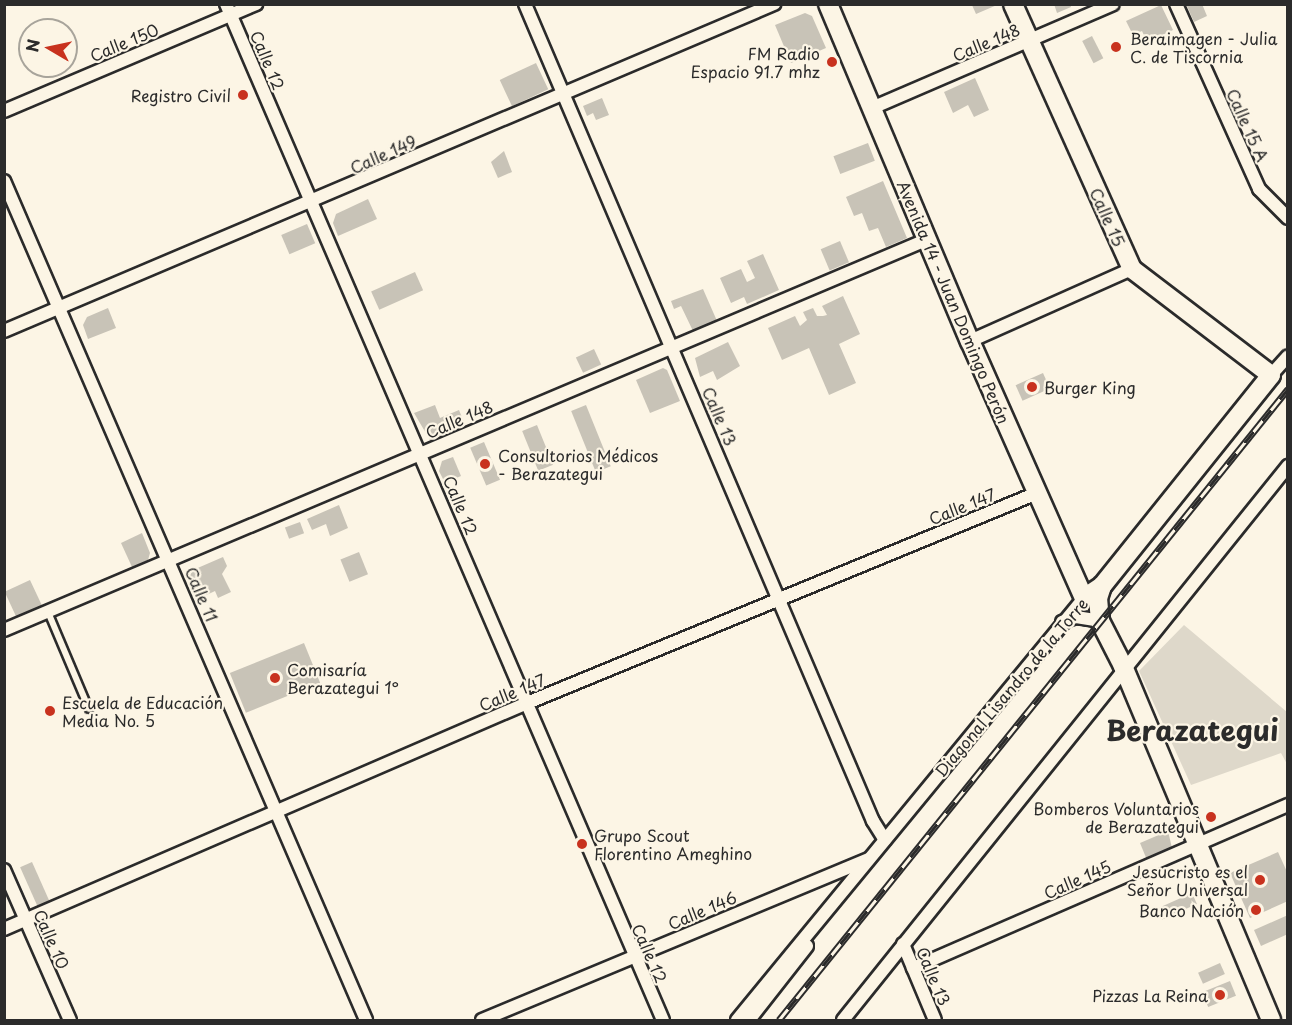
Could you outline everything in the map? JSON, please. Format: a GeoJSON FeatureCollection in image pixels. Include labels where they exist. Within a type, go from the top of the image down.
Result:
{"type":"FeatureCollection","features":[{"type":"Feature","properties":{"kind":"main road","name":"Avenida 14 - Juan Domingo Perón"},"geometry":{"type":"LineString","coordinates":[[828,4],[926,240],[1084,598]]}},
{"type":"Feature","properties":{"kind":"main road","name":"Calle 15"},"geometry":{"type":"LineString","coordinates":[[1013,4],[1132,269],[1271,375]]}},
{"type":"Feature","properties":{"kind":"main road","name":"Diagonal Lisandro de la Torre"},"geometry":{"type":"LineString","coordinates":[[1084,598],[1102,586],[1271,375]]}},
{"type":"Feature","properties":{"kind":"main road"},"geometry":{"type":"LineString","coordinates":[[1102,586],[1098,598],[1100,621],[1123,666],[1271,1020]]}},
{"type":"Feature","properties":{"kind":"street","name":"Calle 150"},"geometry":{"type":"LineString","coordinates":[[4,111],[228,10],[256,4]]}},
{"type":"Feature","properties":{"kind":"street","name":"Calle 13"},"geometry":{"type":"LineString","coordinates":[[525,4],[780,598],[873,821],[885,840]]}},
{"type":"Feature","properties":{"kind":"street","name":"Calle 149"},"geometry":{"type":"LineString","coordinates":[[4,331],[312,203],[774,4]]}},
{"type":"Feature","properties":{"kind":"street","name":"Calle 148"},"geometry":{"type":"LineString","coordinates":[[872,108],[1113,4]]}},
{"type":"Feature","properties":{"kind":"street","name":"Calle 15 A"},"geometry":{"type":"LineString","coordinates":[[1176,4],[1258,189],[1287,218]]}},
{"type":"Feature","properties":{"kind":"street","name":"Calle 12"},"geometry":{"type":"LineString","coordinates":[[228,10],[421,453],[633,956],[663,1020]]}},
{"type":"Feature","properties":{"kind":"street","name":"Calle 11"},"geometry":{"type":"LineString","coordinates":[[4,181],[277,809],[366,1020]]}},
{"type":"Feature","properties":{"kind":"street","name":"Calle 148"},"geometry":{"type":"LineString","coordinates":[[4,630],[926,240]]}},
{"type":"Feature","properties":{"kind":"street"},"geometry":{"type":"LineString","coordinates":[[970,341],[1132,269]]}},
{"type":"Feature","properties":{"kind":"street","name":"Diagonal Lisandro de la Torre"},"geometry":{"type":"LineString","coordinates":[[1271,375],[1287,356]]}},
{"type":"Feature","properties":{"kind":"street"},"geometry":{"type":"LineString","coordinates":[[843,1020],[1110,690],[1123,666],[1287,466]]}},
{"type":"Feature","properties":{"kind":"street","name":"Calle 147"},"geometry":{"type":"LineString","coordinates":[[4,929],[277,809],[527,703],[1037,493]]}},
{"type":"Feature","properties":{"kind":"street","name":"Diagonal Lisandro de la Torre"},"geometry":{"type":"LineString","coordinates":[[737,1020],[1061,623],[1084,598]]}},
{"type":"Feature","properties":{"kind":"street"},"geometry":{"type":"LineString","coordinates":[[1061,623],[1076,617],[1100,621]]}},
{"type":"Feature","properties":{"kind":"street","name":"Calle 145"},"geometry":{"type":"LineString","coordinates":[[913,968],[1287,805]]}},
{"type":"Feature","properties":{"kind":"street"},"geometry":{"type":"LineString","coordinates":[[749,1020],[868,859]]}},
{"type":"Feature","properties":{"kind":"street","name":"Calle 146"},"geometry":{"type":"LineString","coordinates":[[482,1020],[868,859]]}},
{"type":"Feature","properties":{"kind":"street","name":"Calle 10"},"geometry":{"type":"LineString","coordinates":[[4,870],[70,1020]]}},
{"type":"Feature","properties":{"kind":"street","name":"Calle 13"},"geometry":{"type":"LineString","coordinates":[[903,944],[935,1020]]}},
{"type":"Feature","properties":{"kind":"lane"},"geometry":{"type":"LineString","coordinates":[[48,611],[89,710]]}},
{"type":"Feature","properties":{"kind":"shaded area"},"geometry":{"type":"Polygon","coordinates":[[[1184,625],[1287,712],[1287,764],[1281,753],[1191,785],[1139,671],[1184,625]]]}},
{"type":"Feature","properties":{"kind":"building"},"geometry":{"type":"Polygon","coordinates":[[[1054,4],[1070,4],[1071,7],[1057,13],[1054,4]]]}},
{"type":"Feature","properties":{"kind":"building"},"geometry":{"type":"Polygon","coordinates":[[[1186,4],[1202,4],[1207,16],[1194,22],[1186,4]]]}},
{"type":"Feature","properties":{"kind":"building"},"geometry":{"type":"Polygon","coordinates":[[[972,5],[997,5],[976,14],[972,5]]]}},
{"type":"Feature","properties":{"kind":"building"},"geometry":{"type":"Polygon","coordinates":[[[1161,5],[1173,30],[1147,42],[1142,31],[1133,35],[1126,21],[1161,5]]]}},
{"type":"Feature","properties":{"kind":"building"},"geometry":{"type":"Polygon","coordinates":[[[805,13],[812,16],[826,48],[791,63],[775,25],[805,13]]]}},
{"type":"Feature","properties":{"kind":"building"},"geometry":{"type":"Polygon","coordinates":[[[1092,36],[1103,58],[1094,63],[1082,41],[1092,36]]]}},
{"type":"Feature","properties":{"kind":"building"},"geometry":{"type":"Polygon","coordinates":[[[536,63],[548,89],[512,106],[500,80],[536,63]]]}},
{"type":"Feature","properties":{"kind":"building"},"geometry":{"type":"Polygon","coordinates":[[[975,78],[989,110],[974,117],[968,105],[953,113],[944,92],[975,78]]]}},
{"type":"Feature","properties":{"kind":"building"},"geometry":{"type":"Polygon","coordinates":[[[602,98],[609,115],[596,120],[593,113],[587,116],[583,106],[602,98]]]}},
{"type":"Feature","properties":{"kind":"building"},"geometry":{"type":"Polygon","coordinates":[[[868,143],[875,161],[840,174],[833,156],[868,143]]]}},
{"type":"Feature","properties":{"kind":"building"},"geometry":{"type":"Polygon","coordinates":[[[504,151],[512,172],[498,178],[491,162],[504,151]]]}},
{"type":"Feature","properties":{"kind":"building"},"geometry":{"type":"Polygon","coordinates":[[[883,181],[907,238],[886,247],[878,228],[869,231],[862,213],[854,216],[846,197],[883,181]]]}},
{"type":"Feature","properties":{"kind":"building"},"geometry":{"type":"Polygon","coordinates":[[[368,199],[377,219],[338,236],[333,223],[336,214],[368,199]]]}},
{"type":"Feature","properties":{"kind":"building"},"geometry":{"type":"Polygon","coordinates":[[[307,224],[315,243],[289,254],[281,235],[307,224]]]}},
{"type":"Feature","properties":{"kind":"building"},"geometry":{"type":"Polygon","coordinates":[[[840,241],[849,262],[830,270],[821,249],[840,241]]]}},
{"type":"Feature","properties":{"kind":"building"},"geometry":{"type":"Polygon","coordinates":[[[763,254],[779,290],[747,304],[744,297],[731,303],[720,278],[741,269],[747,282],[755,278],[747,261],[763,254]]]}},
{"type":"Feature","properties":{"kind":"building"},"geometry":{"type":"Polygon","coordinates":[[[415,272],[423,290],[379,310],[371,292],[415,272]]]}},
{"type":"Feature","properties":{"kind":"building"},"geometry":{"type":"Polygon","coordinates":[[[703,289],[717,321],[693,331],[681,306],[674,309],[671,301],[703,289]]]}},
{"type":"Feature","properties":{"kind":"building"},"geometry":{"type":"Polygon","coordinates":[[[843,296],[860,334],[839,344],[856,383],[829,395],[809,348],[782,360],[768,328],[795,316],[800,326],[807,320],[803,312],[813,308],[817,316],[827,315],[822,306],[843,296]]]}},
{"type":"Feature","properties":{"kind":"building"},"geometry":{"type":"Polygon","coordinates":[[[108,308],[116,328],[88,339],[83,325],[87,317],[108,308]]]}},
{"type":"Feature","properties":{"kind":"building"},"geometry":{"type":"Polygon","coordinates":[[[728,342],[740,366],[717,380],[713,371],[700,377],[695,358],[728,342]]]}},
{"type":"Feature","properties":{"kind":"building"},"geometry":{"type":"Polygon","coordinates":[[[594,349],[601,364],[583,373],[576,357],[594,349]]]}},
{"type":"Feature","properties":{"kind":"building"},"geometry":{"type":"Polygon","coordinates":[[[663,368],[667,370],[680,401],[650,413],[636,380],[663,368]]]}},
{"type":"Feature","properties":{"kind":"building","name":"Burger King"},"geometry":{"type":"Polygon","coordinates":[[[1043,373],[1050,389],[1023,401],[1016,385],[1043,373]]]}},
{"type":"Feature","properties":{"kind":"building"},"geometry":{"type":"Polygon","coordinates":[[[435,405],[440,418],[459,410],[465,425],[430,440],[414,413],[435,405]]]}},
{"type":"Feature","properties":{"kind":"building"},"geometry":{"type":"Polygon","coordinates":[[[586,405],[611,466],[596,472],[571,411],[586,405]]]}},
{"type":"Feature","properties":{"kind":"building"},"geometry":{"type":"Polygon","coordinates":[[[537,425],[553,465],[538,471],[522,431],[537,425]]]}},
{"type":"Feature","properties":{"kind":"building","name":"Consultorios Médicos - Berazategui"},"geometry":{"type":"Polygon","coordinates":[[[484,442],[500,480],[486,486],[470,448],[484,442]]]}},
{"type":"Feature","properties":{"kind":"building"},"geometry":{"type":"Polygon","coordinates":[[[453,457],[461,476],[445,483],[439,471],[442,461],[453,457]]]}},
{"type":"Feature","properties":{"kind":"building"},"geometry":{"type":"Polygon","coordinates":[[[339,505],[348,528],[330,536],[326,524],[312,530],[307,519],[339,505]]]}},
{"type":"Feature","properties":{"kind":"building"},"geometry":{"type":"Polygon","coordinates":[[[300,522],[304,533],[289,539],[285,527],[300,522]]]}},
{"type":"Feature","properties":{"kind":"building"},"geometry":{"type":"Polygon","coordinates":[[[142,533],[150,553],[148,560],[132,567],[121,543],[142,533]]]}},
{"type":"Feature","properties":{"kind":"building"},"geometry":{"type":"Polygon","coordinates":[[[359,552],[368,574],[349,582],[340,559],[359,552]]]}},
{"type":"Feature","properties":{"kind":"building"},"geometry":{"type":"Polygon","coordinates":[[[223,557],[227,566],[222,574],[231,592],[218,598],[215,591],[198,599],[188,579],[193,570],[223,557]]]}},
{"type":"Feature","properties":{"kind":"building"},"geometry":{"type":"Polygon","coordinates":[[[30,580],[43,608],[18,620],[5,592],[30,580]]]}},
{"type":"Feature","properties":{"kind":"building","name":"Comisaría Berazategui 1°"},"geometry":{"type":"Polygon","coordinates":[[[304,643],[320,683],[246,713],[230,673],[304,643]]]}},
{"type":"Feature","properties":{"kind":"building"},"geometry":{"type":"Polygon","coordinates":[[[1168,831],[1172,848],[1147,860],[1140,843],[1168,831]]]}},
{"type":"Feature","properties":{"kind":"building","name":"Jesucristo es el Señor Universal"},"geometry":{"type":"Polygon","coordinates":[[[1278,852],[1288,874],[1288,901],[1250,918],[1230,873],[1278,852]]]}},
{"type":"Feature","properties":{"kind":"building"},"geometry":{"type":"Polygon","coordinates":[[[32,862],[49,901],[38,907],[20,867],[32,862]]]}},
{"type":"Feature","properties":{"kind":"building"},"geometry":{"type":"Polygon","coordinates":[[[1192,893],[1197,904],[1162,919],[1157,908],[1192,893]]]}},
{"type":"Feature","properties":{"kind":"building"},"geometry":{"type":"Polygon","coordinates":[[[1288,915],[1288,934],[1261,946],[1254,930],[1288,915]]]}},
{"type":"Feature","properties":{"kind":"building"},"geometry":{"type":"Polygon","coordinates":[[[1220,963],[1225,974],[1203,984],[1198,973],[1220,963]]]}},
{"type":"Feature","properties":{"kind":"building","name":"Pizzas La Reina"},"geometry":{"type":"Polygon","coordinates":[[[1230,981],[1236,996],[1208,1007],[1202,992],[1230,981]]]}},
{"type":"Feature","properties":{"kind":"railway"},"geometry":{"type":"LineString","coordinates":[[779,1020],[1288,389]]}},
{"type":"Feature","properties":{"kind":"place","name":"Beraimagen - Julia C. de Tiscornia"},"geometry":{"type":"Point","coordinates":[1116,47]}},
{"type":"Feature","properties":{"kind":"place","name":"FM Radio Espacio 91.7 mhz"},"geometry":{"type":"Point","coordinates":[832,62]}},
{"type":"Feature","properties":{"kind":"place","name":"Registro Civil"},"geometry":{"type":"Point","coordinates":[243,95]}},
{"type":"Feature","properties":{"kind":"place","name":"Burger King"},"geometry":{"type":"Point","coordinates":[1032,387]}},
{"type":"Feature","properties":{"kind":"place","name":"Consultorios Médicos - Berazategui"},"geometry":{"type":"Point","coordinates":[485,464]}},
{"type":"Feature","properties":{"kind":"place","name":"Comisaría Berazategui 1°"},"geometry":{"type":"Point","coordinates":[275,678]}},
{"type":"Feature","properties":{"kind":"place","name":"Escuela de Educación Media No. 5"},"geometry":{"type":"Point","coordinates":[50,711]}},
{"type":"Feature","properties":{"kind":"place","name":"Bomberos Voluntarios de Berazategui"},"geometry":{"type":"Point","coordinates":[1211,817]}},
{"type":"Feature","properties":{"kind":"place","name":"Grupo Scout Florentino Ameghino"},"geometry":{"type":"Point","coordinates":[582,844]}},
{"type":"Feature","properties":{"kind":"place","name":"Jesucristo es el Señor Universal"},"geometry":{"type":"Point","coordinates":[1260,880]}},
{"type":"Feature","properties":{"kind":"place","name":"Banco Nación"},"geometry":{"type":"Point","coordinates":[1256,910]}},
{"type":"Feature","properties":{"kind":"place","name":"Pizzas La Reina"},"geometry":{"type":"Point","coordinates":[1220,995]}},
{"type":"Feature","properties":{"kind":"district","name":"Berazategui"},"geometry":{"type":"Point","coordinates":[1192,730]}}]}
